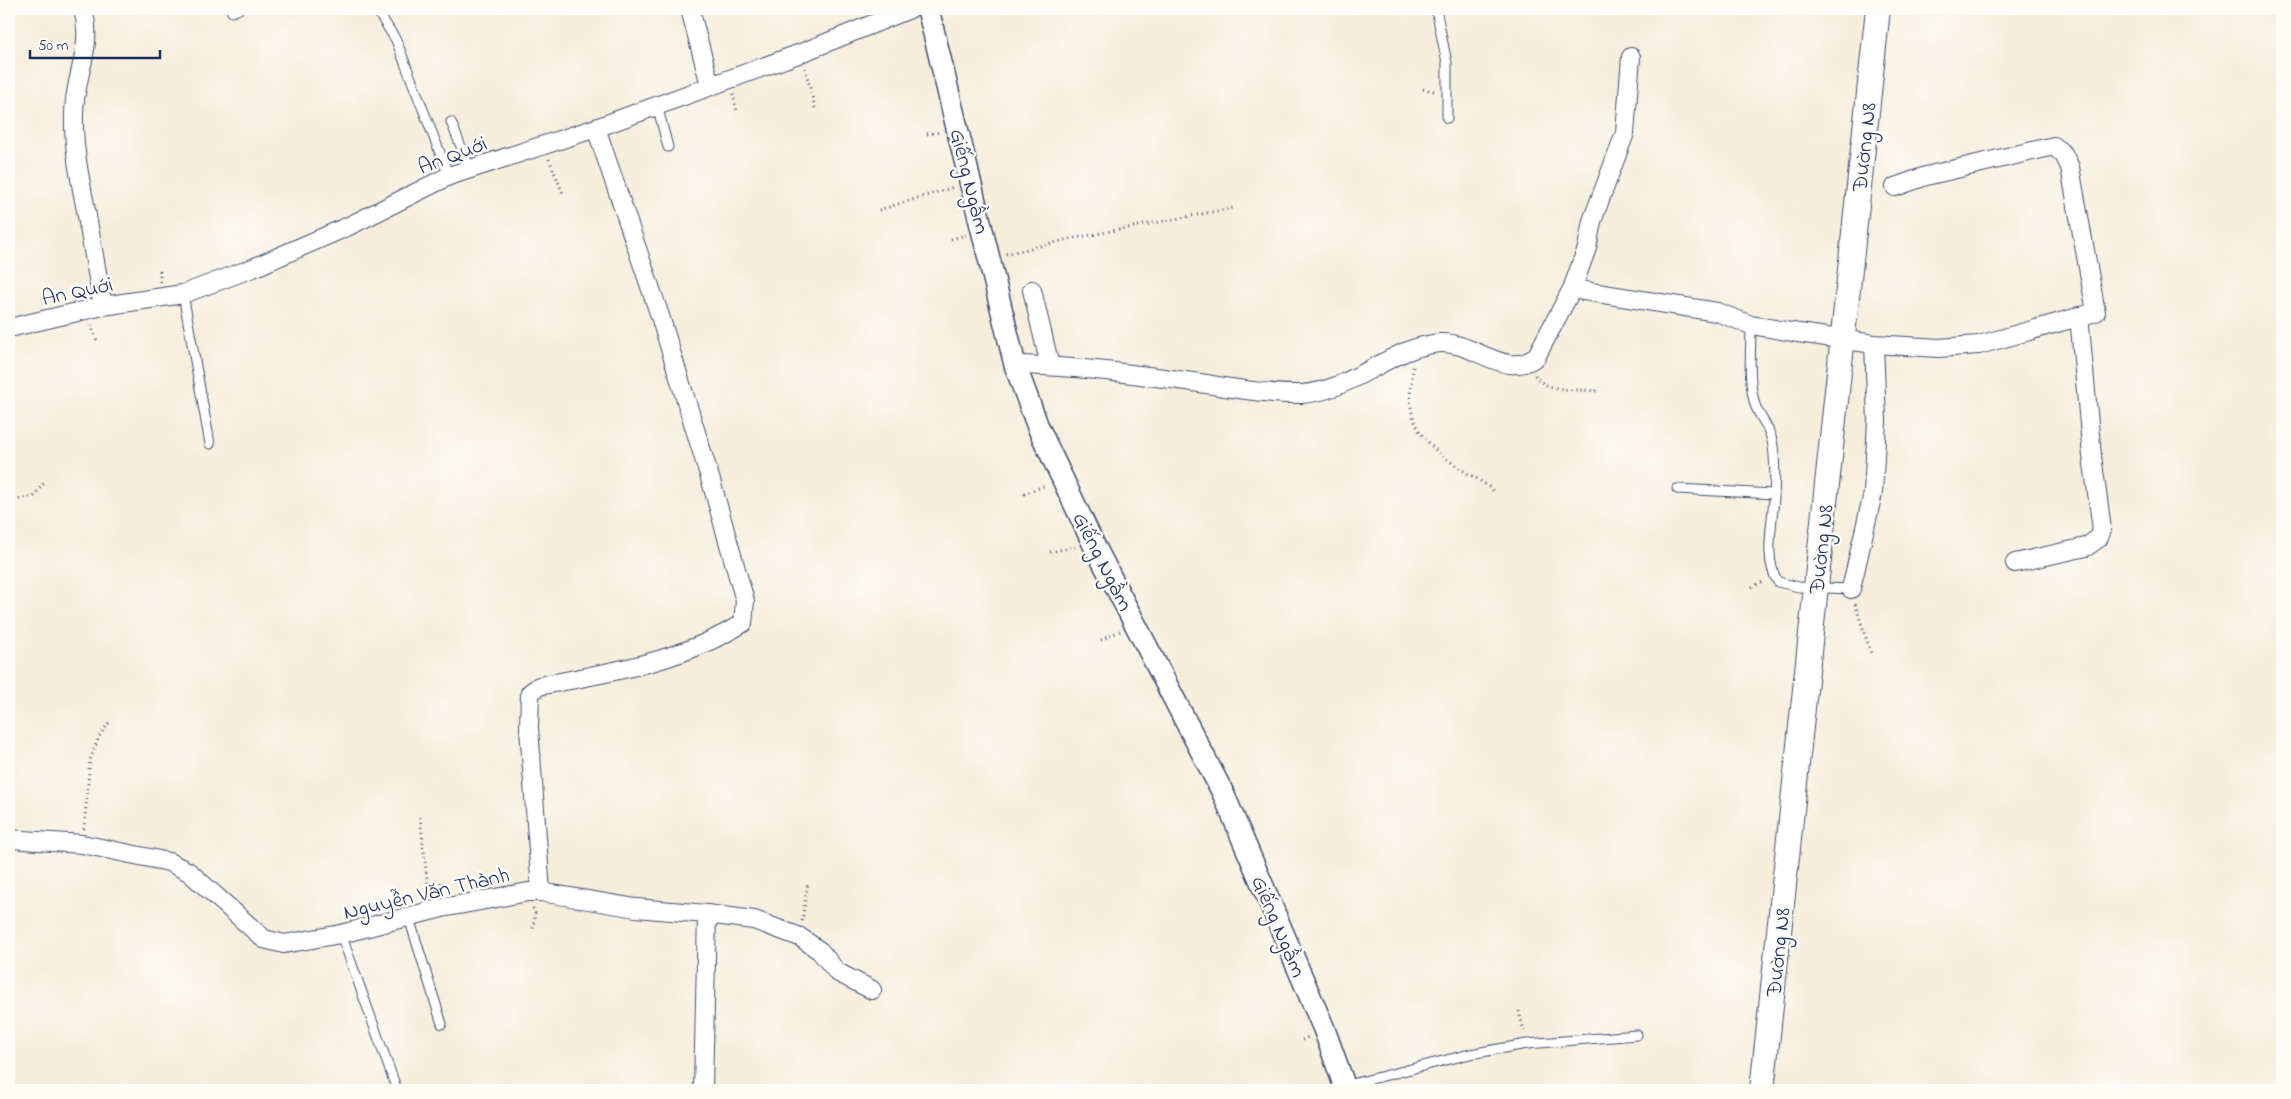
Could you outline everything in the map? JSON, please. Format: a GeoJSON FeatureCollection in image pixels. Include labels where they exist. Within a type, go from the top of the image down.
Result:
{"type":"FeatureCollection","features":[{"type":"Feature","properties":{"kind":"main road","name":"Đường N8"},"geometry":{"type":"LineString","coordinates":[[1762,1090],[1878,9]]}},
{"type":"Feature","properties":{"kind":"street"},"geometry":{"type":"LineString","coordinates":[[83,9],[87,24],[86,54],[76,92],[74,114],[76,149],[103,306]]}},
{"type":"Feature","properties":{"kind":"street"},"geometry":{"type":"LineString","coordinates":[[690,9],[710,85]]}},
{"type":"Feature","properties":{"kind":"street","name":"An Quới"},"geometry":{"type":"LineString","coordinates":[[9,328],[103,306],[183,294],[253,268],[333,233],[449,176],[596,128],[801,53],[910,9]]}},
{"type":"Feature","properties":{"kind":"street","name":"Giếng Ngầm"},"geometry":{"type":"LineString","coordinates":[[928,9],[1015,365],[1038,427],[1093,543],[1223,793],[1324,1029],[1345,1088]]}},
{"type":"Feature","properties":{"kind":"street"},"geometry":{"type":"LineString","coordinates":[[1015,365],[1097,369],[1240,389],[1302,394],[1329,390],[1370,372],[1416,347],[1442,343],[1462,345],[1505,364],[1528,363],[1536,357],[1572,289],[1587,248],[1592,221],[1625,133],[1630,57]]}},
{"type":"Feature","properties":{"kind":"street"},"geometry":{"type":"LineString","coordinates":[[541,892],[529,728],[530,693],[539,686],[645,666],[720,638],[743,623],[744,601],[711,481],[660,316],[596,128]]}},
{"type":"Feature","properties":{"kind":"street"},"geometry":{"type":"LineString","coordinates":[[1572,289],[1717,312],[1751,325],[1874,344],[1939,348],[1978,345],[2096,312],[2070,167],[2064,155],[2054,146],[1926,176],[1895,188]]}},
{"type":"Feature","properties":{"kind":"street"},"geometry":{"type":"LineString","coordinates":[[1032,290],[1050,366]]}},
{"type":"Feature","properties":{"kind":"street"},"geometry":{"type":"LineString","coordinates":[[2015,563],[2086,547],[2100,538],[2102,529],[2092,456],[2079,316]]}},
{"type":"Feature","properties":{"kind":"street"},"geometry":{"type":"LineString","coordinates":[[1851,589],[1866,532],[1874,488],[1877,421],[1874,344]]}},
{"type":"Feature","properties":{"kind":"street","name":"Nguyễn Văn Thành"},"geometry":{"type":"LineString","coordinates":[[9,839],[82,844],[169,862],[189,872],[264,939],[284,944],[341,934],[409,918],[430,911],[518,894],[541,892],[636,908],[754,920],[800,937],[820,951],[837,972],[872,990]]}},
{"type":"Feature","properties":{"kind":"street"},"geometry":{"type":"LineString","coordinates":[[704,1088],[707,914]]}},
{"type":"Feature","properties":{"kind":"lane"},"geometry":{"type":"LineString","coordinates":[[376,9],[396,40],[449,176]]}},
{"type":"Feature","properties":{"kind":"lane"},"geometry":{"type":"LineString","coordinates":[[1436,9],[1447,63],[1447,118]]}},
{"type":"Feature","properties":{"kind":"lane"},"geometry":{"type":"LineString","coordinates":[[657,105],[668,147]]}},
{"type":"Feature","properties":{"kind":"lane"},"geometry":{"type":"LineString","coordinates":[[451,122],[470,169]]}},
{"type":"Feature","properties":{"kind":"lane"},"geometry":{"type":"LineString","coordinates":[[183,294],[210,444]]}},
{"type":"Feature","properties":{"kind":"lane"},"geometry":{"type":"LineString","coordinates":[[1751,325],[1750,381],[1754,404],[1770,433],[1774,494],[1770,557],[1772,573],[1778,582],[1798,587],[1851,589]]}},
{"type":"Feature","properties":{"kind":"lane"},"geometry":{"type":"LineString","coordinates":[[1678,489],[1774,494]]}},
{"type":"Feature","properties":{"kind":"lane"},"geometry":{"type":"LineString","coordinates":[[409,918],[442,1024]]}},
{"type":"Feature","properties":{"kind":"lane"},"geometry":{"type":"LineString","coordinates":[[341,934],[397,1090]]}},
{"type":"Feature","properties":{"kind":"lane"},"geometry":{"type":"LineString","coordinates":[[1345,1088],[1470,1054],[1527,1044],[1637,1034]]}},
{"type":"Feature","properties":{"kind":"path"},"geometry":{"type":"LineString","coordinates":[[801,53],[815,108]]}},
{"type":"Feature","properties":{"kind":"path"},"geometry":{"type":"LineString","coordinates":[[543,145],[564,196]]}},
{"type":"Feature","properties":{"kind":"path"},"geometry":{"type":"LineString","coordinates":[[878,210],[971,182]]}},
{"type":"Feature","properties":{"kind":"path"},"geometry":{"type":"LineString","coordinates":[[990,258],[1070,239],[1233,208]]}},
{"type":"Feature","properties":{"kind":"path"},"geometry":{"type":"LineString","coordinates":[[1416,347],[1411,406],[1416,424],[1427,443],[1455,465],[1486,484],[1495,493]]}},
{"type":"Feature","properties":{"kind":"path"},"geometry":{"type":"LineString","coordinates":[[1528,363],[1539,382],[1547,386],[1596,392]]}},
{"type":"Feature","properties":{"kind":"path"},"geometry":{"type":"LineString","coordinates":[[9,501],[34,496],[44,483]]}},
{"type":"Feature","properties":{"kind":"path"},"geometry":{"type":"LineString","coordinates":[[1050,552],[1093,543]]}},
{"type":"Feature","properties":{"kind":"path"},"geometry":{"type":"LineString","coordinates":[[1851,589],[1872,656]]}},
{"type":"Feature","properties":{"kind":"path"},"geometry":{"type":"LineString","coordinates":[[82,844],[90,760],[99,738],[110,721]]}},
{"type":"Feature","properties":{"kind":"path"},"geometry":{"type":"LineString","coordinates":[[420,817],[430,911]]}},
{"type":"Feature","properties":{"kind":"path"},"geometry":{"type":"LineString","coordinates":[[800,937],[808,882]]}},
{"type":"Feature","properties":{"kind":"path"},"geometry":{"type":"LineString","coordinates":[[1519,1011],[1527,1044]]}},
{"type":"Feature","properties":{"kind":"path"},"geometry":{"type":"LineString","coordinates":[[704,1088],[742,1090]]}}]}
